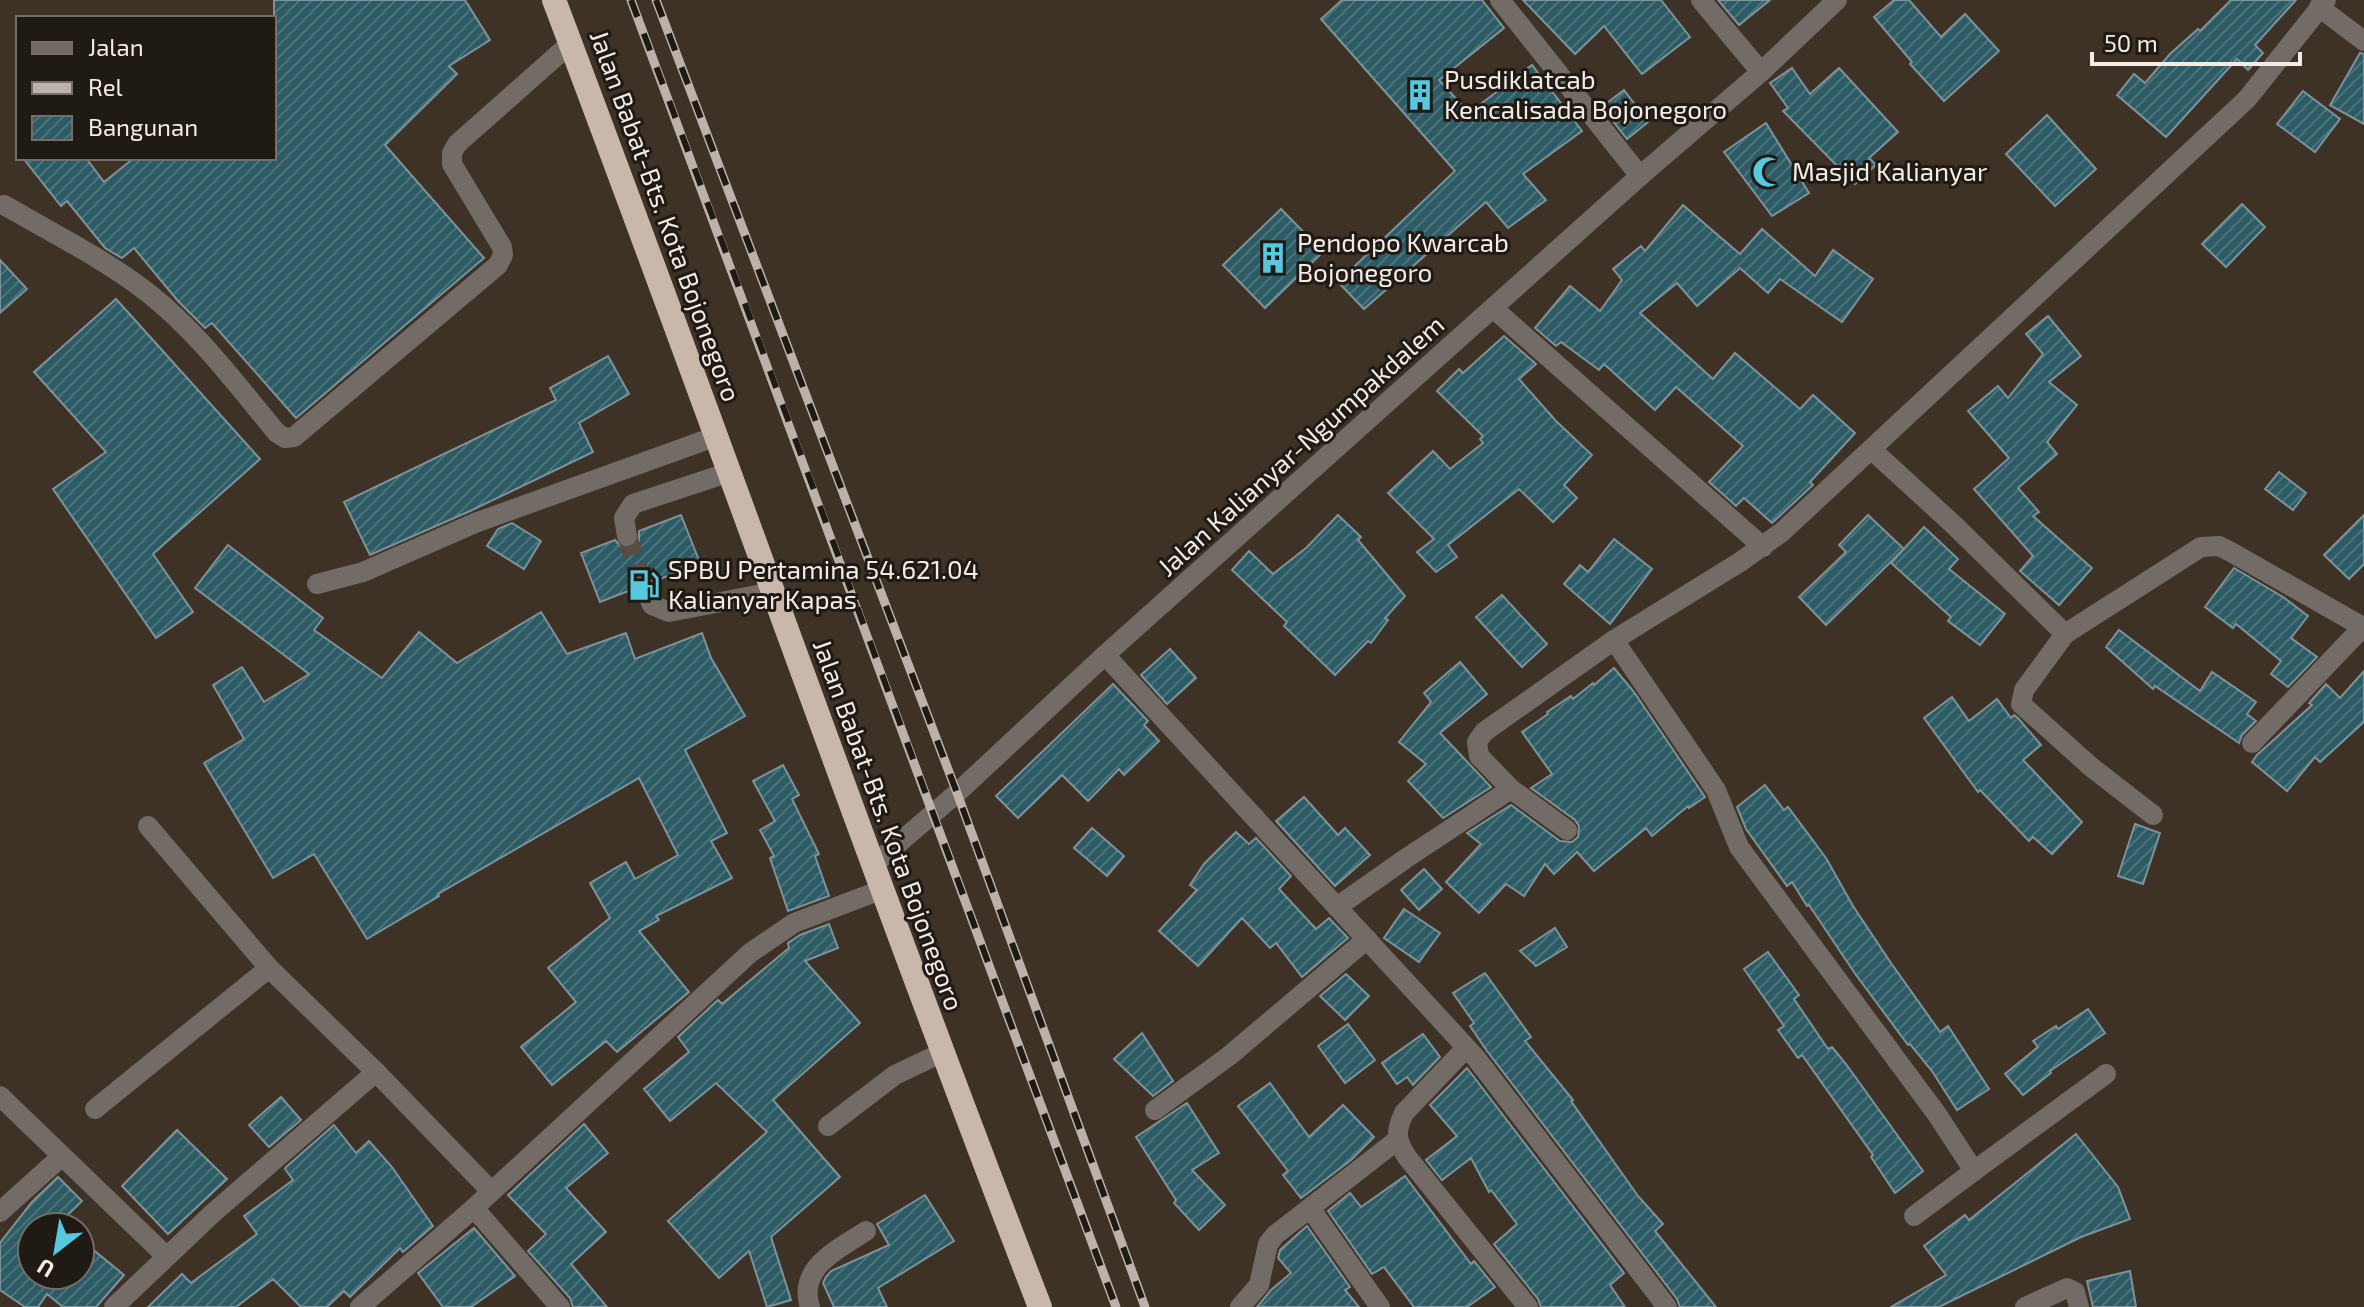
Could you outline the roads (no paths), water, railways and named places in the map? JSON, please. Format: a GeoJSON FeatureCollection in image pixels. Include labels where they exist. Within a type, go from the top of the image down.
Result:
{"type":"FeatureCollection","features":[{"type":"Feature","properties":{"kind":"highway","name":"Jalan Babat-Bts. Kota Bojonegoro"},"geometry":{"type":"LineString","coordinates":[[554,0],[717,436],[941,1053],[1040,1307]]}},
{"type":"Feature","properties":{"kind":"street"},"geometry":{"type":"LineString","coordinates":[[1500,0],[1640,176]]}},
{"type":"Feature","properties":{"kind":"street"},"geometry":{"type":"LineString","coordinates":[[1701,0],[1761,72]]}},
{"type":"Feature","properties":{"kind":"street","name":"Jalan Kalianyar-Ngumpakdalem"},"geometry":{"type":"LineString","coordinates":[[872,866],[957,793],[1105,655],[1640,176],[1761,72],[1837,0]]}},
{"type":"Feature","properties":{"kind":"street"},"geometry":{"type":"LineString","coordinates":[[1567,830],[1511,789],[1479,756],[1477,742],[1484,732],[1614,640],[1763,547],[1872,450],[2247,99],[2322,4],[2364,41]]}},
{"type":"Feature","properties":{"kind":"street"},"geometry":{"type":"LineString","coordinates":[[4,205],[90,254],[148,293],[179,320],[219,363],[277,433],[285,438],[294,437],[498,265],[503,255],[502,247],[452,164],[452,153],[457,144],[571,43]]}},
{"type":"Feature","properties":{"kind":"street"},"geometry":{"type":"LineString","coordinates":[[1494,309],[1763,547]]}},
{"type":"Feature","properties":{"kind":"street"},"geometry":{"type":"LineString","coordinates":[[317,584],[363,572],[475,523],[717,436]]}},
{"type":"Feature","properties":{"kind":"street"},"geometry":{"type":"LineString","coordinates":[[1872,450],[2065,634]]}},
{"type":"Feature","properties":{"kind":"street"},"geometry":{"type":"LineString","coordinates":[[627,536],[624,518],[633,504],[730,472]]}},
{"type":"Feature","properties":{"kind":"street"},"geometry":{"type":"LineString","coordinates":[[2153,815],[2090,766],[2021,704],[2024,690],[2065,634],[2187,554],[2210,545],[2231,552],[2364,626],[2252,743]]}},
{"type":"Feature","properties":{"kind":"street"},"geometry":{"type":"LineString","coordinates":[[643,585],[652,605],[669,612],[773,592]]}},
{"type":"Feature","properties":{"kind":"street"},"geometry":{"type":"LineString","coordinates":[[1614,640],[1716,790],[1739,847],[1936,1113],[1974,1171]]}},
{"type":"Feature","properties":{"kind":"street"},"geometry":{"type":"LineString","coordinates":[[1105,655],[1466,1048],[1667,1307]]}},
{"type":"Feature","properties":{"kind":"street"},"geometry":{"type":"LineString","coordinates":[[1337,907],[1511,789]]}},
{"type":"Feature","properties":{"kind":"street"},"geometry":{"type":"LineString","coordinates":[[148,826],[269,968],[376,1072],[491,1191]]}},
{"type":"Feature","properties":{"kind":"street"},"geometry":{"type":"LineString","coordinates":[[360,1307],[474,1208],[769,938],[794,923],[881,890]]}},
{"type":"Feature","properties":{"kind":"street"},"geometry":{"type":"LineString","coordinates":[[1155,1110],[1229,1056],[1367,939]]}},
{"type":"Feature","properties":{"kind":"street"},"geometry":{"type":"LineString","coordinates":[[95,1109],[269,968]]}},
{"type":"Feature","properties":{"kind":"street"},"geometry":{"type":"LineString","coordinates":[[1466,1048],[1404,1113],[1396,1141],[1528,1307]]}},
{"type":"Feature","properties":{"kind":"street"},"geometry":{"type":"LineString","coordinates":[[828,1126],[895,1075],[941,1053]]}},
{"type":"Feature","properties":{"kind":"street"},"geometry":{"type":"LineString","coordinates":[[114,1307],[166,1256],[376,1072]]}},
{"type":"Feature","properties":{"kind":"street"},"geometry":{"type":"LineString","coordinates":[[1914,1216],[2106,1074]]}},
{"type":"Feature","properties":{"kind":"street"},"geometry":{"type":"LineString","coordinates":[[0,1096],[166,1256]]}},
{"type":"Feature","properties":{"kind":"street"},"geometry":{"type":"LineString","coordinates":[[1240,1307],[1259,1285],[1268,1244],[1275,1235],[1396,1141]]}},
{"type":"Feature","properties":{"kind":"street"},"geometry":{"type":"LineString","coordinates":[[0,1212],[61,1157]]}},
{"type":"Feature","properties":{"kind":"street"},"geometry":{"type":"LineString","coordinates":[[474,1208],[560,1307]]}},
{"type":"Feature","properties":{"kind":"street"},"geometry":{"type":"LineString","coordinates":[[1310,1208],[1380,1307]]}},
{"type":"Feature","properties":{"kind":"street"},"geometry":{"type":"LineString","coordinates":[[810,1307],[806,1289],[818,1264],[866,1231]]}},
{"type":"Feature","properties":{"kind":"street"},"geometry":{"type":"LineString","coordinates":[[2025,1307],[2067,1288],[2075,1292],[2079,1307]]}},
{"type":"Feature","properties":{"kind":"tunnel"},"geometry":{"type":"LineString","coordinates":[[627,536],[643,585]]}},
{"type":"Feature","properties":{"kind":"railway"},"geometry":{"type":"LineString","coordinates":[[631,0],[1116,1307]]}},
{"type":"Feature","properties":{"kind":"railway"},"geometry":{"type":"LineString","coordinates":[[656,0],[957,793],[1145,1307]]}},
{"type":"Feature","properties":{"kind":"place","name":"Pusdiklatcab Kencalisada Bojonegoro"},"geometry":{"type":"Point","coordinates":[1420,95]}},
{"type":"Feature","properties":{"kind":"place","name":"Masjid Kalianyar"},"geometry":{"type":"Point","coordinates":[1768,172]}},
{"type":"Feature","properties":{"kind":"place","name":"Pendopo Kwarcab Bojonegoro"},"geometry":{"type":"Point","coordinates":[1273,258]}},
{"type":"Feature","properties":{"kind":"place","name":"SPBU Pertamina 54.621.04 Kalianyar Kapas"},"geometry":{"type":"Point","coordinates":[644,585]}}]}
